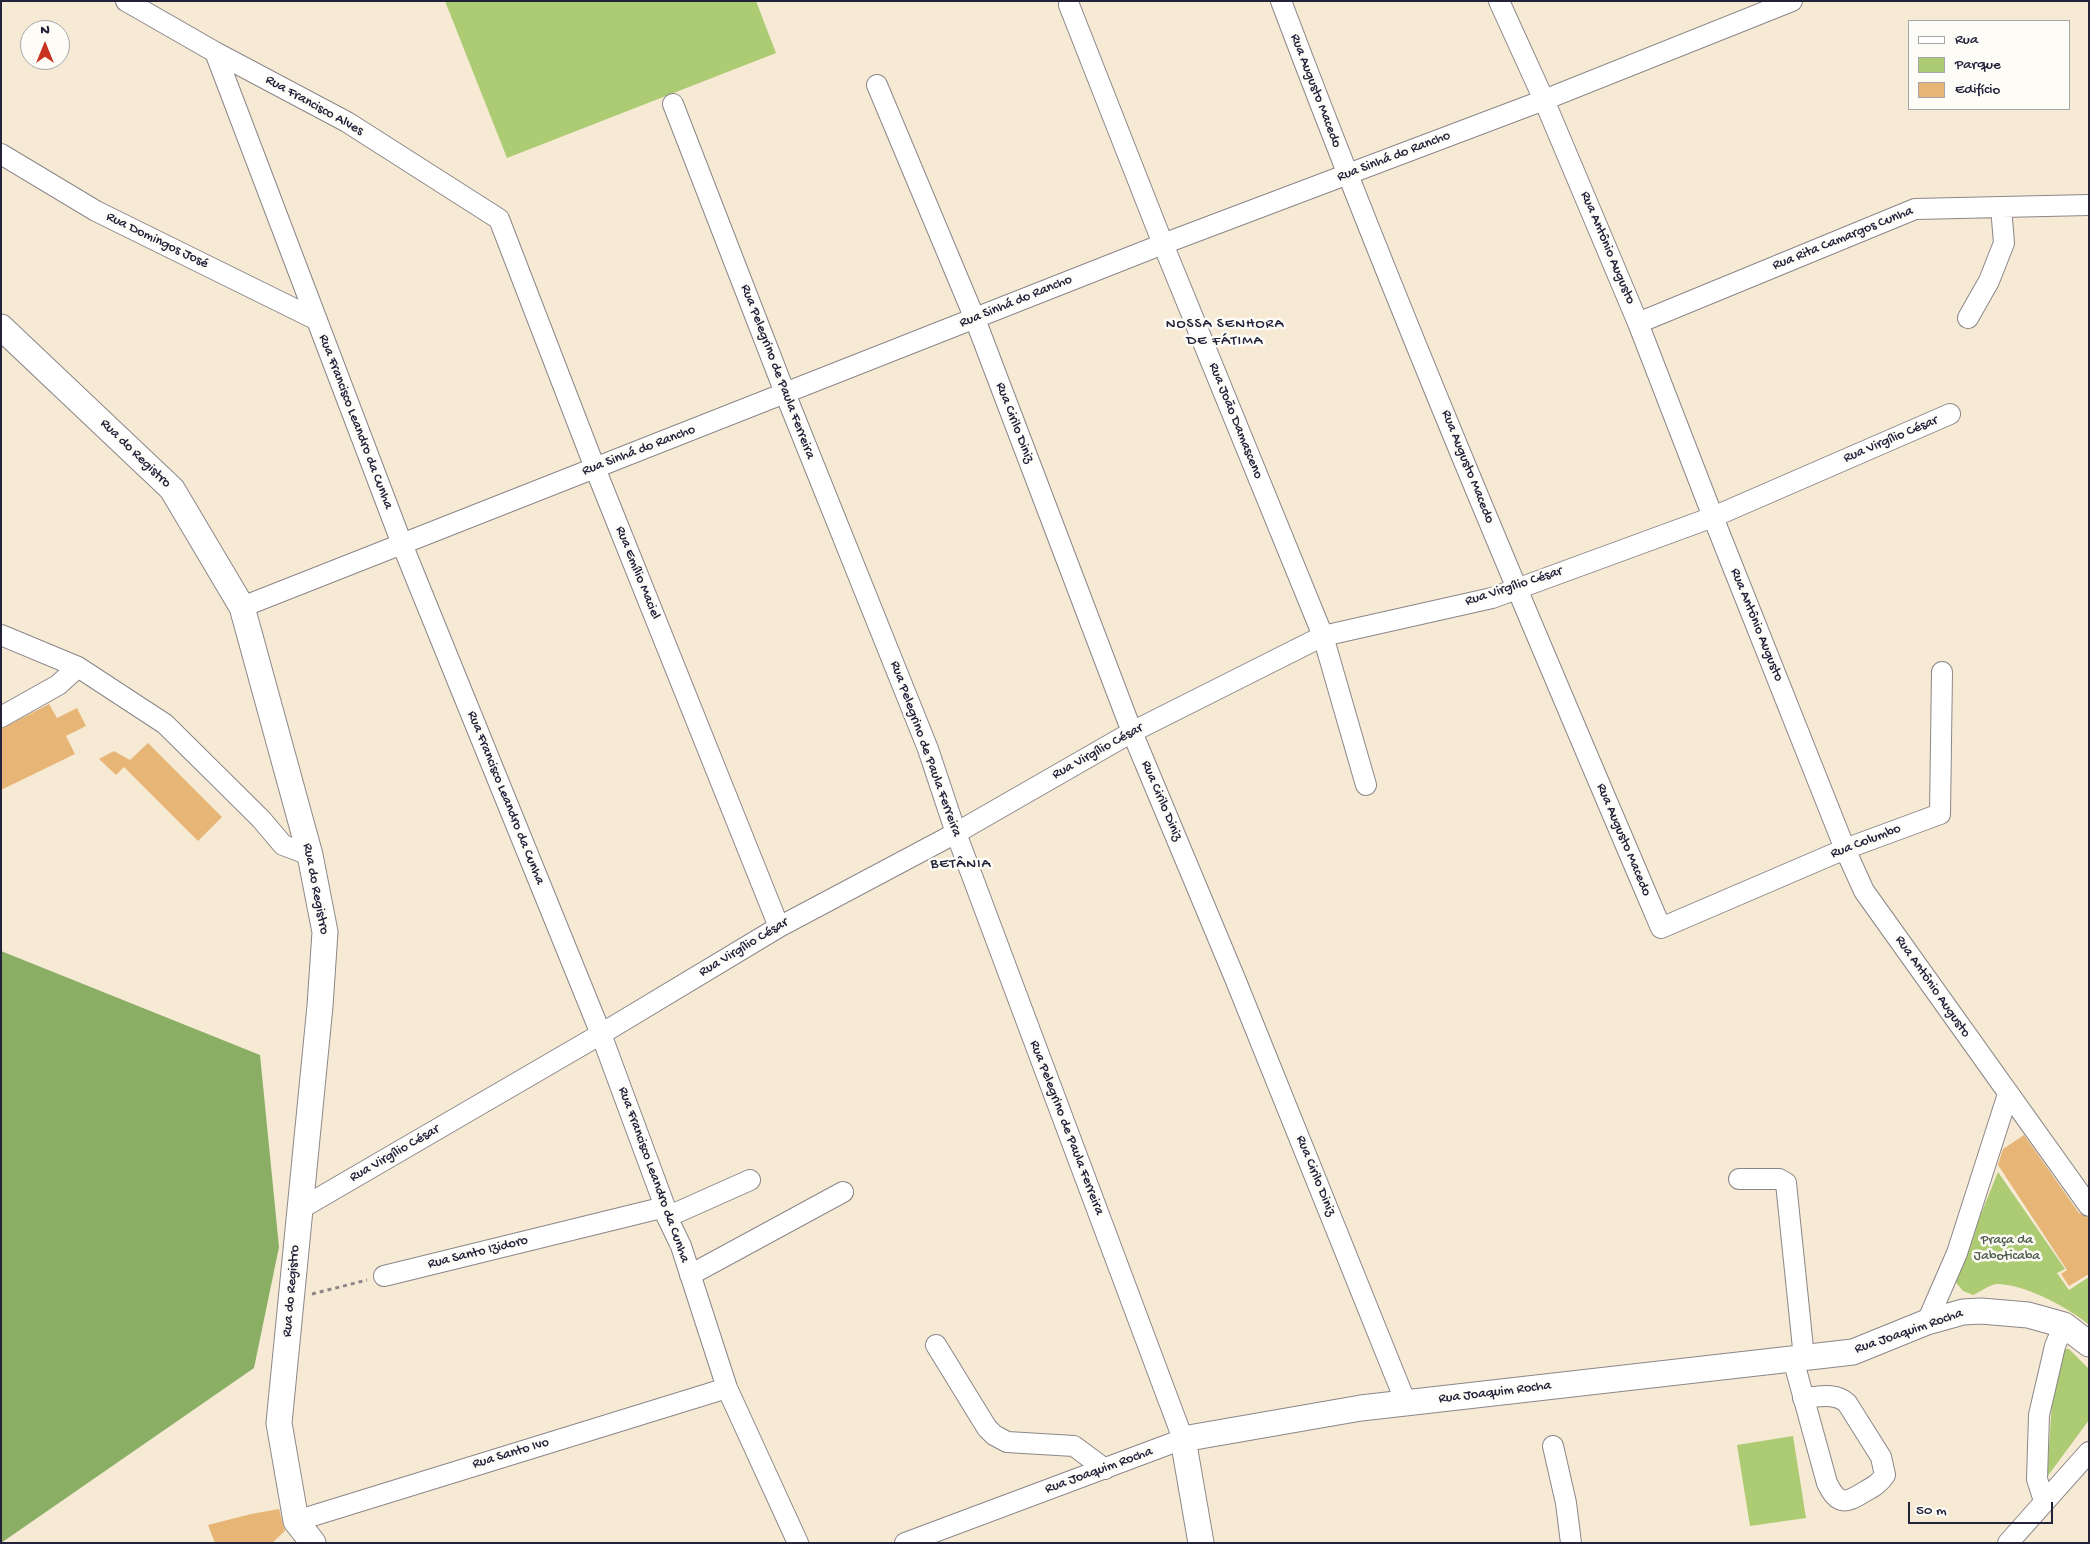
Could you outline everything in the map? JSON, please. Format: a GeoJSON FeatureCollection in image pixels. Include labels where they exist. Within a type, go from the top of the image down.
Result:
{"type":"FeatureCollection","features":[{"type":"Feature","properties":{"kind":"main road","name":"Rua do Registro"},"geometry":{"type":"LineString","coordinates":[[1,327],[172,489],[242,607],[310,855],[326,932],[279,1423],[296,1521],[313,1543]]}},
{"type":"Feature","properties":{"kind":"main road","name":"Rua Joaquim Rocha"},"geometry":{"type":"LineString","coordinates":[[1183,1439],[1361,1408],[1853,1352],[1927,1322],[1963,1312],[1981,1311],[2028,1315],[2064,1325],[2089,1344]]}},
{"type":"Feature","properties":{"kind":"main road","name":"Rua Pelegrino de Paula Ferreira"},"geometry":{"type":"LineString","coordinates":[[1183,1439],[1201,1543]]}},
{"type":"Feature","properties":{"kind":"street","name":"Rua Francisco Alves"},"geometry":{"type":"LineString","coordinates":[[126,1],[214,52],[347,122],[499,218]]}},
{"type":"Feature","properties":{"kind":"street","name":"Rua Augusto Macedo"},"geometry":{"type":"LineString","coordinates":[[1281,1],[1347,176],[1516,588],[1661,928]]}},
{"type":"Feature","properties":{"kind":"street","name":"Rua Antônio Augusto"},"geometry":{"type":"LineString","coordinates":[[1499,1],[1544,100],[1638,323],[1845,849],[1864,891],[2089,1206]]}},
{"type":"Feature","properties":{"kind":"street","name":"Rua Sinhá do Rancho"},"geometry":{"type":"LineString","coordinates":[[242,607],[1163,244],[1544,100],[1792,1]]}},
{"type":"Feature","properties":{"kind":"street","name":"Rua João Damasceno"},"geometry":{"type":"LineString","coordinates":[[1069,5],[1163,244],[1323,636],[1366,786]]}},
{"type":"Feature","properties":{"kind":"street","name":"Rua Francisco Leandro da Cunha"},"geometry":{"type":"LineString","coordinates":[[214,52],[402,544],[601,1034],[666,1212],[681,1246],[727,1388],[798,1543]]}},
{"type":"Feature","properties":{"kind":"street","name":"Rua Cirilo Diniz"},"geometry":{"type":"LineString","coordinates":[[877,86],[975,319],[1132,732],[1236,981],[1406,1403]]}},
{"type":"Feature","properties":{"kind":"street","name":"Rua Pelegrino de Paula Ferreira"},"geometry":{"type":"LineString","coordinates":[[673,104],[785,394],[928,749],[956,833],[1183,1439]]}},
{"type":"Feature","properties":{"kind":"street","name":"Rua Domingos José"},"geometry":{"type":"LineString","coordinates":[[1,154],[96,212],[317,320]]}},
{"type":"Feature","properties":{"kind":"street","name":"Rua Rita Camargos Cunha"},"geometry":{"type":"LineString","coordinates":[[1638,323],[1915,209],[2089,205]]}},
{"type":"Feature","properties":{"kind":"street"},"geometry":{"type":"LineString","coordinates":[[1968,318],[1989,281],[2004,243],[2002,207]]}},
{"type":"Feature","properties":{"kind":"street","name":"Rua Emílio Maciel"},"geometry":{"type":"LineString","coordinates":[[499,218],[595,468],[779,927]]}},
{"type":"Feature","properties":{"kind":"street","name":"Rua Virgílio César"},"geometry":{"type":"LineString","coordinates":[[300,1209],[601,1034],[779,927],[956,833],[1132,732],[1323,636],[1492,598],[1713,517],[1950,414]]}},
{"type":"Feature","properties":{"kind":"street"},"geometry":{"type":"LineString","coordinates":[[1,635],[78,667],[164,724],[261,819],[283,845],[310,855]]}},
{"type":"Feature","properties":{"kind":"street"},"geometry":{"type":"LineString","coordinates":[[1,717],[58,685],[78,667]]}},
{"type":"Feature","properties":{"kind":"street","name":"Rua Columbo"},"geometry":{"type":"LineString","coordinates":[[1661,928],[1845,849],[1940,814],[1942,672]]}},
{"type":"Feature","properties":{"kind":"street"},"geometry":{"type":"LineString","coordinates":[[1927,1322],[1957,1253],[2008,1094]]}},
{"type":"Feature","properties":{"kind":"street"},"geometry":{"type":"LineString","coordinates":[[1739,1179],[1779,1179],[1786,1183],[1803,1398],[1827,1484],[1833,1495],[1840,1500],[1850,1501],[1882,1482],[1885,1474],[1881,1457],[1847,1403],[1842,1398],[1832,1396],[1803,1398]]}},
{"type":"Feature","properties":{"kind":"street","name":"Rua Santo Izidoro"},"geometry":{"type":"LineString","coordinates":[[384,1276],[666,1212],[750,1180]]}},
{"type":"Feature","properties":{"kind":"street"},"geometry":{"type":"LineString","coordinates":[[690,1275],[843,1192]]}},
{"type":"Feature","properties":{"kind":"street"},"geometry":{"type":"LineString","coordinates":[[1944,1284],[1963,1312]]}},
{"type":"Feature","properties":{"kind":"street"},"geometry":{"type":"LineString","coordinates":[[2044,1501],[2037,1479],[2039,1415],[2055,1346],[2064,1325]]}},
{"type":"Feature","properties":{"kind":"street"},"geometry":{"type":"LineString","coordinates":[[936,1345],[987,1428],[994,1435],[1007,1442],[1074,1446],[1104,1469]]}},
{"type":"Feature","properties":{"kind":"street","name":"Rua Santo Ivo"},"geometry":{"type":"LineString","coordinates":[[296,1521],[727,1388]]}},
{"type":"Feature","properties":{"kind":"street","name":"Rua Joaquim Rocha"},"geometry":{"type":"LineString","coordinates":[[905,1543],[1183,1439]]}},
{"type":"Feature","properties":{"kind":"street"},"geometry":{"type":"LineString","coordinates":[[1553,1446],[1566,1503],[1571,1543]]}},
{"type":"Feature","properties":{"kind":"street"},"geometry":{"type":"LineString","coordinates":[[2008,1543],[2089,1452]]}},
{"type":"Feature","properties":{"kind":"path"},"geometry":{"type":"LineString","coordinates":[[292,1299],[384,1276]]}},
{"type":"Feature","properties":{"kind":"green space"},"geometry":{"type":"Polygon","coordinates":[[[445,1],[756,1],[776,53],[507,158],[445,1]]]}},
{"type":"Feature","properties":{"kind":"green space"},"geometry":{"type":"Polygon","coordinates":[[[1,951],[260,1055],[279,1247],[254,1368],[1,1543],[1,951]]]}},
{"type":"Feature","properties":{"kind":"green space","name":"Praça da Jaboticaba"},"geometry":{"type":"Polygon","coordinates":[[[1998,1172],[2065,1269],[2057,1273],[2069,1290],[2089,1277],[2089,1325],[2058,1304],[2021,1288],[1995,1284],[1973,1295],[1963,1291],[1954,1280],[1998,1172]]]}},
{"type":"Feature","properties":{"kind":"green space"},"geometry":{"type":"Polygon","coordinates":[[[2064,1349],[2069,1349],[2089,1369],[2089,1420],[2047,1477],[2052,1402],[2061,1353],[2064,1349]]]}},
{"type":"Feature","properties":{"kind":"green space"},"geometry":{"type":"Polygon","coordinates":[[[1793,1436],[1806,1518],[1750,1526],[1737,1445],[1793,1436]]]}},
{"type":"Feature","properties":{"kind":"building"},"geometry":{"type":"Polygon","coordinates":[[[49,704],[57,718],[77,708],[86,726],[66,736],[75,754],[1,790],[1,729],[49,704]]]}},
{"type":"Feature","properties":{"kind":"building"},"geometry":{"type":"Polygon","coordinates":[[[148,743],[222,817],[198,841],[124,767],[116,775],[99,759],[114,751],[130,760],[148,743]]]}},
{"type":"Feature","properties":{"kind":"building"},"geometry":{"type":"Polygon","coordinates":[[[2024,1135],[2079,1213],[2089,1218],[2089,1274],[2069,1286],[2061,1274],[2067,1270],[1998,1165],[2003,1149],[2024,1135]]]}},
{"type":"Feature","properties":{"kind":"building"},"geometry":{"type":"Polygon","coordinates":[[[279,1509],[285,1531],[272,1543],[215,1543],[208,1525],[251,1514],[279,1509]]]}},
{"type":"Feature","properties":{"kind":"district","name":"NOSSA SENHORA DE FÁTIMA"},"geometry":{"type":"Point","coordinates":[1225,334]}},
{"type":"Feature","properties":{"kind":"district","name":"BETÂNIA"},"geometry":{"type":"Point","coordinates":[961,865]}}]}
